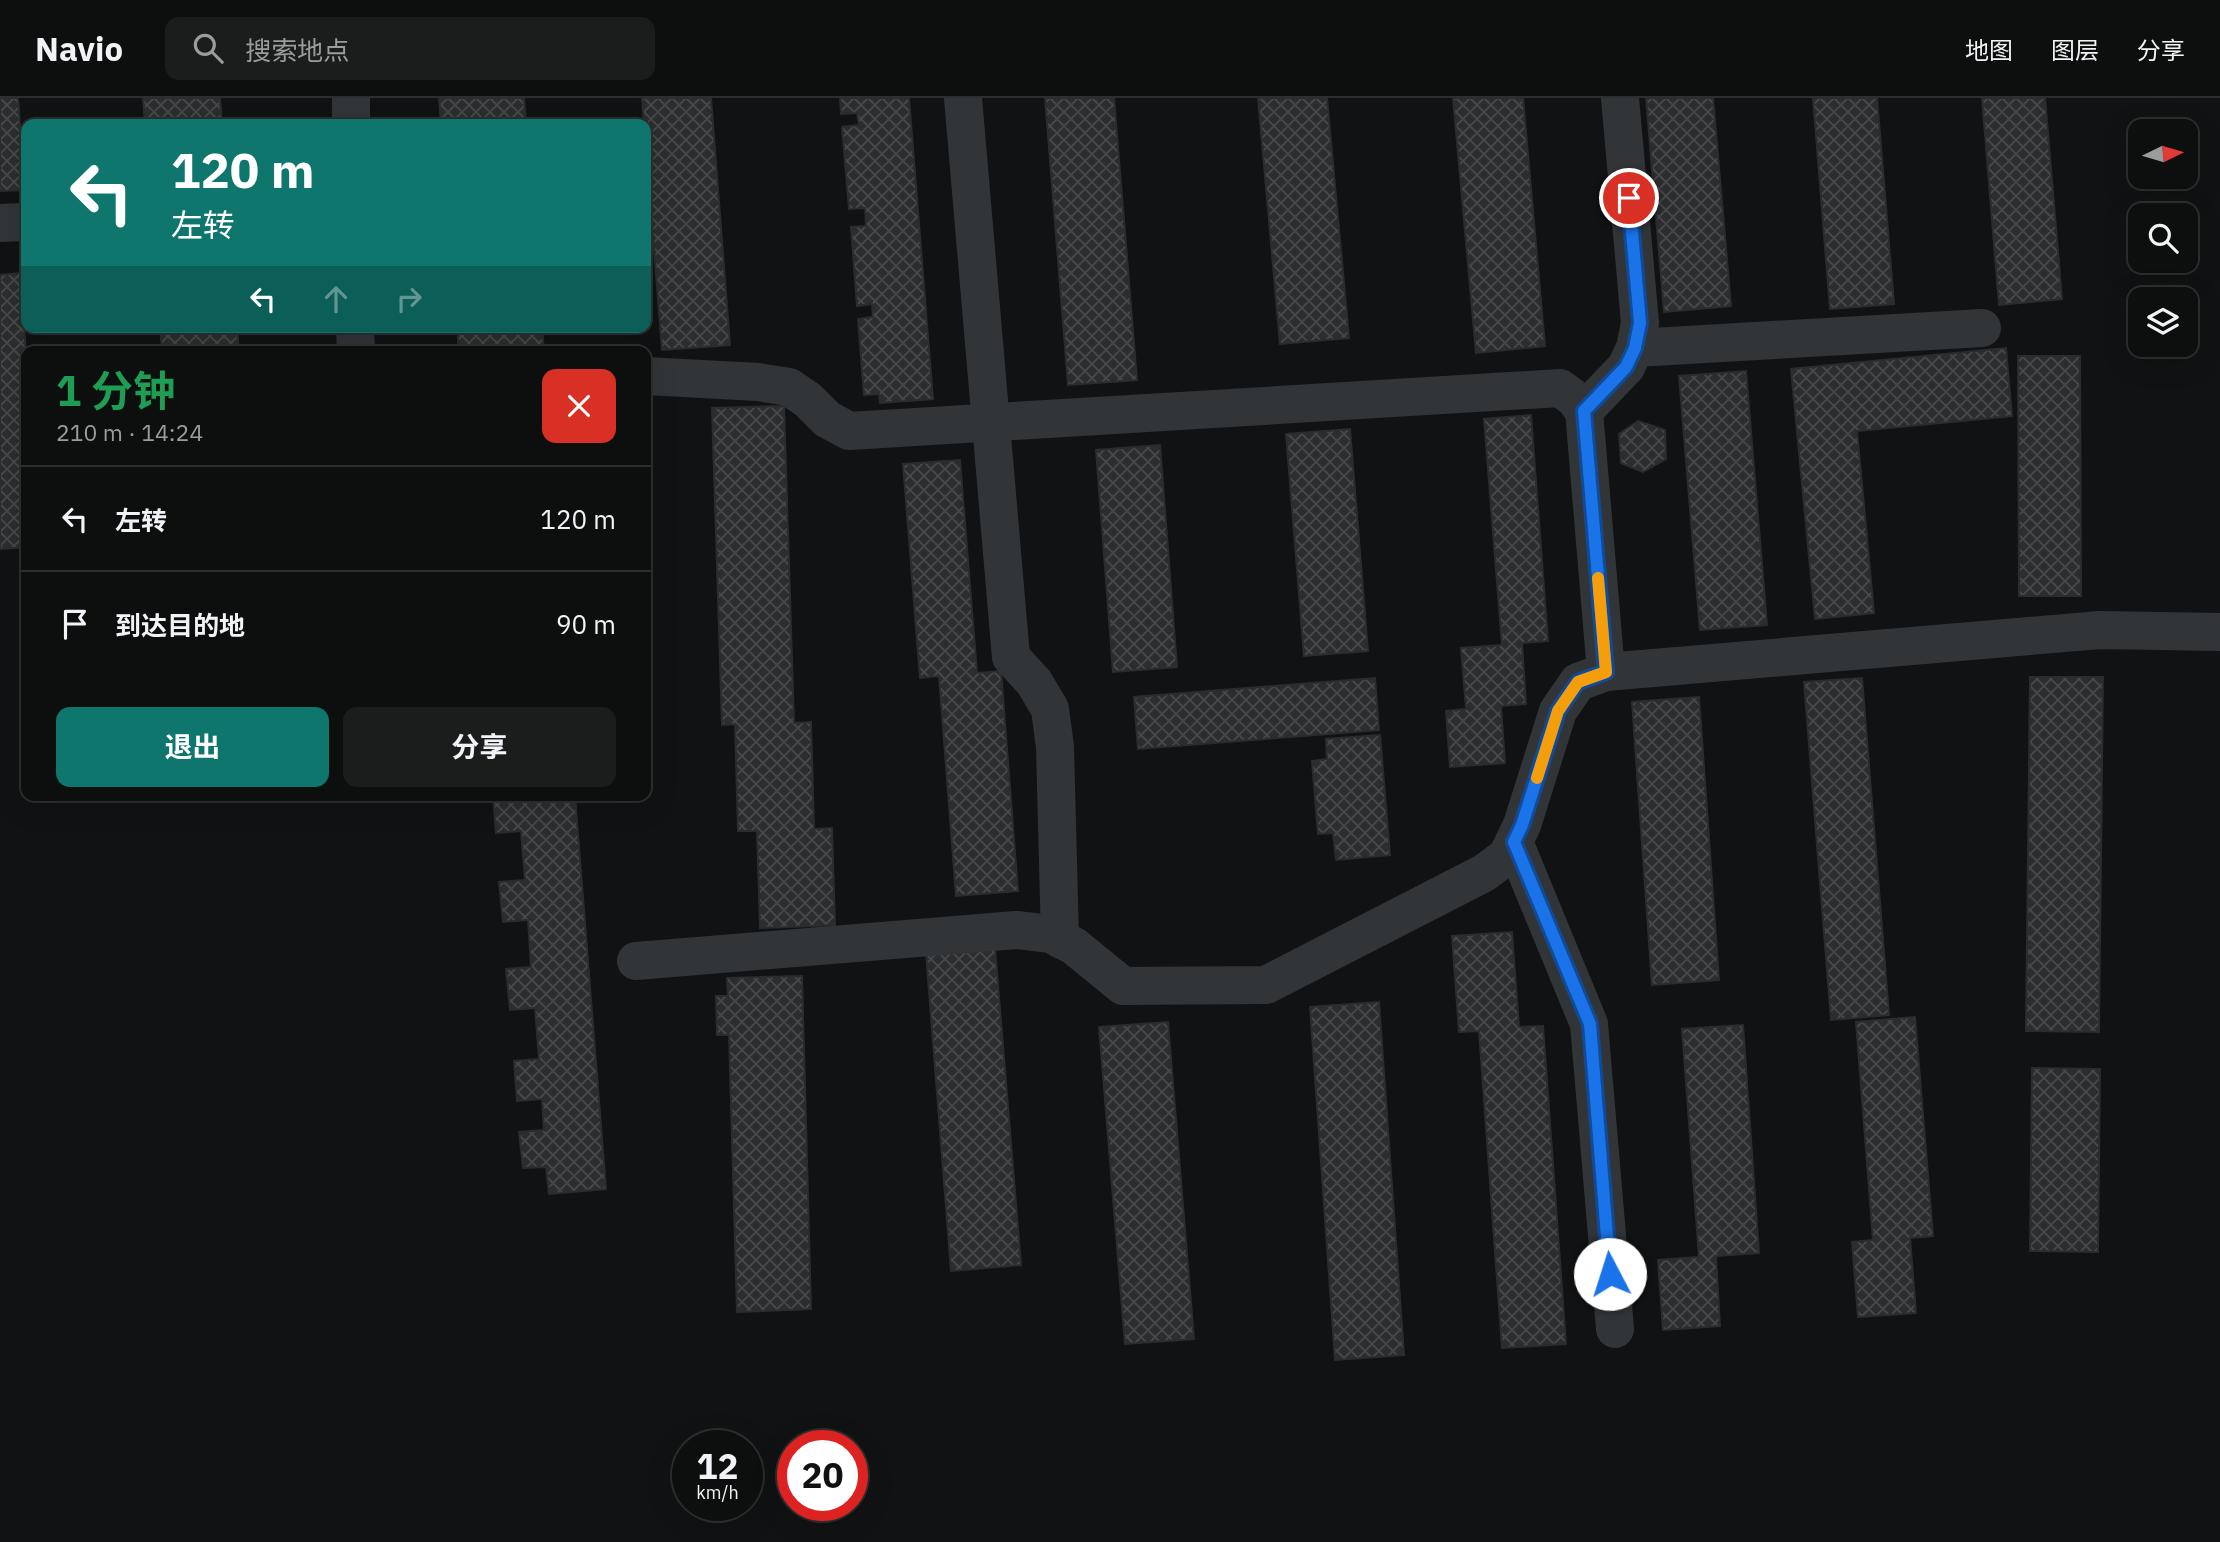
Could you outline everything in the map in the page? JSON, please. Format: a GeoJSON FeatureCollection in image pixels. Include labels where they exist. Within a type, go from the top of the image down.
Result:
{"type":"FeatureCollection","features":[{"type":"Feature","properties":{"kind":"street"},"geometry":{"type":"LineString","coordinates":[[351,98],[351,119]]}},
{"type":"Feature","properties":{"kind":"street"},"geometry":{"type":"LineString","coordinates":[[964,98],[1011,657],[1034,681],[1050,709],[1055,747],[1060,939]]}},
{"type":"Feature","properties":{"kind":"street"},"geometry":{"type":"LineString","coordinates":[[1584,411],[1626,367],[1635,348],[1640,323],[1620,98]]}},
{"type":"Feature","properties":{"kind":"street"},"geometry":{"type":"LineString","coordinates":[[0,223],[21,222]]}},
{"type":"Feature","properties":{"kind":"street"},"geometry":{"type":"LineString","coordinates":[[1635,348],[1982,328]]}},
{"type":"Feature","properties":{"kind":"street"},"geometry":{"type":"LineString","coordinates":[[651,376],[758,382],[789,387],[808,400],[827,419],[849,431],[1560,388],[1575,399],[1584,411],[1606,672]]}},
{"type":"Feature","properties":{"kind":"street"},"geometry":{"type":"LineString","coordinates":[[636,961],[1016,930],[1051,934],[1074,946],[1123,986],[1266,985],[1484,873],[1507,856],[1522,825],[1558,711],[1578,682],[1606,672],[2100,630],[2220,632]]}},
{"type":"Feature","properties":{"kind":"street"},"geometry":{"type":"LineString","coordinates":[[1514,842],[1590,1024],[1615,1329]]}},
{"type":"Feature","properties":{"kind":"building"},"geometry":{"type":"Polygon","coordinates":[[[0,98],[18,98],[21,190],[0,191],[0,98]]]}},
{"type":"Feature","properties":{"kind":"building"},"geometry":{"type":"Polygon","coordinates":[[[143,98],[220,98],[222,119],[145,119],[143,98]]]}},
{"type":"Feature","properties":{"kind":"building"},"geometry":{"type":"Polygon","coordinates":[[[439,98],[524,98],[526,119],[441,119],[439,98]]]}},
{"type":"Feature","properties":{"kind":"building"},"geometry":{"type":"Polygon","coordinates":[[[642,98],[711,98],[730,345],[662,350],[651,211],[651,119],[644,119],[642,98]]]}},
{"type":"Feature","properties":{"kind":"building"},"geometry":{"type":"Polygon","coordinates":[[[840,98],[909,98],[933,399],[880,403],[879,394],[864,395],[858,319],[873,317],[872,304],[857,306],[851,227],[866,226],[865,208],[849,209],[842,127],[859,125],[857,113],[841,114],[840,98]]]}},
{"type":"Feature","properties":{"kind":"building"},"geometry":{"type":"Polygon","coordinates":[[[1045,98],[1114,98],[1137,380],[1068,385],[1045,98]]]}},
{"type":"Feature","properties":{"kind":"building"},"geometry":{"type":"Polygon","coordinates":[[[1258,98],[1327,98],[1349,338],[1280,344],[1258,98]]]}},
{"type":"Feature","properties":{"kind":"building"},"geometry":{"type":"Polygon","coordinates":[[[1453,98],[1523,98],[1545,346],[1476,353],[1453,98]]]}},
{"type":"Feature","properties":{"kind":"building"},"geometry":{"type":"Polygon","coordinates":[[[1646,98],[1713,98],[1731,306],[1664,312],[1646,98]]]}},
{"type":"Feature","properties":{"kind":"building"},"geometry":{"type":"Polygon","coordinates":[[[1813,98],[1877,98],[1894,304],[1830,309],[1813,98]]]}},
{"type":"Feature","properties":{"kind":"building"},"geometry":{"type":"Polygon","coordinates":[[[1982,98],[2045,98],[2062,299],[1999,305],[1982,98]]]}},
{"type":"Feature","properties":{"kind":"building"},"geometry":{"type":"Polygon","coordinates":[[[20,273],[21,333],[25,333],[26,346],[21,346],[21,547],[0,549],[0,275],[20,273]]]}},
{"type":"Feature","properties":{"kind":"building"},"geometry":{"type":"Polygon","coordinates":[[[160,333],[237,333],[239,346],[162,346],[160,333]]]}},
{"type":"Feature","properties":{"kind":"building"},"geometry":{"type":"Polygon","coordinates":[[[457,333],[542,333],[544,346],[459,346],[457,333]]]}},
{"type":"Feature","properties":{"kind":"building"},"geometry":{"type":"Polygon","coordinates":[[[2006,348],[2012,416],[1857,431],[1874,613],[1815,619],[1791,369],[2006,348]]]}},
{"type":"Feature","properties":{"kind":"building"},"geometry":{"type":"Polygon","coordinates":[[[2018,356],[2080,356],[2081,596],[2019,596],[2018,356]]]}},
{"type":"Feature","properties":{"kind":"building"},"geometry":{"type":"Polygon","coordinates":[[[1746,371],[1767,625],[1700,630],[1679,376],[1746,371]]]}},
{"type":"Feature","properties":{"kind":"building"},"geometry":{"type":"Polygon","coordinates":[[[784,406],[794,723],[811,722],[814,829],[832,828],[835,925],[760,928],[757,831],[738,831],[735,724],[722,725],[712,408],[784,406]]]}},
{"type":"Feature","properties":{"kind":"building"},"geometry":{"type":"Polygon","coordinates":[[[1531,415],[1548,641],[1522,643],[1526,704],[1501,706],[1505,763],[1450,767],[1446,711],[1466,709],[1461,648],[1502,645],[1484,419],[1531,415]]]}},
{"type":"Feature","properties":{"kind":"building"},"geometry":{"type":"Polygon","coordinates":[[[1638,421],[1665,430],[1666,459],[1643,472],[1621,463],[1619,434],[1638,421]]]}},
{"type":"Feature","properties":{"kind":"building"},"geometry":{"type":"Polygon","coordinates":[[[1350,429],[1368,651],[1304,656],[1286,434],[1350,429]]]}},
{"type":"Feature","properties":{"kind":"building"},"geometry":{"type":"Polygon","coordinates":[[[1160,445],[1177,667],[1113,672],[1096,450],[1160,445]]]}},
{"type":"Feature","properties":{"kind":"building"},"geometry":{"type":"Polygon","coordinates":[[[960,460],[977,673],[1001,671],[1018,891],[956,896],[939,676],[920,678],[903,464],[960,460]]]}},
{"type":"Feature","properties":{"kind":"building"},"geometry":{"type":"Polygon","coordinates":[[[2030,677],[2103,677],[2099,1032],[2026,1031],[2030,677]]]}},
{"type":"Feature","properties":{"kind":"building"},"geometry":{"type":"Polygon","coordinates":[[[1375,678],[1379,730],[1138,749],[1134,697],[1375,678]]]}},
{"type":"Feature","properties":{"kind":"building"},"geometry":{"type":"Polygon","coordinates":[[[1862,678],[1889,1015],[1831,1020],[1804,682],[1862,678]]]}},
{"type":"Feature","properties":{"kind":"building"},"geometry":{"type":"Polygon","coordinates":[[[1699,697],[1719,980],[1652,985],[1632,702],[1699,697]]]}},
{"type":"Feature","properties":{"kind":"building"},"geometry":{"type":"Polygon","coordinates":[[[1380,735],[1390,855],[1336,860],[1333,833],[1318,834],[1312,761],[1327,759],[1326,739],[1380,735]]]}},
{"type":"Feature","properties":{"kind":"building"},"geometry":{"type":"Polygon","coordinates":[[[493,801],[575,801],[606,1189],[549,1194],[546,1167],[523,1168],[519,1132],[544,1130],[542,1099],[517,1101],[514,1061],[539,1059],[535,1008],[510,1010],[506,969],[531,967],[528,920],[503,922],[499,882],[525,880],[521,831],[496,833],[493,801]]]}},
{"type":"Feature","properties":{"kind":"building"},"geometry":{"type":"Polygon","coordinates":[[[1512,932],[1519,1027],[1543,1026],[1566,1344],[1502,1348],[1479,1031],[1459,1032],[1452,936],[1512,932]]]}},
{"type":"Feature","properties":{"kind":"building"},"geometry":{"type":"Polygon","coordinates":[[[995,948],[1021,1265],[951,1271],[926,953],[995,948]]]}},
{"type":"Feature","properties":{"kind":"building"},"geometry":{"type":"Polygon","coordinates":[[[802,976],[811,1309],[737,1312],[729,1035],[717,1035],[716,996],[728,996],[727,978],[802,976]]]}},
{"type":"Feature","properties":{"kind":"building"},"geometry":{"type":"Polygon","coordinates":[[[1379,1002],[1404,1355],[1335,1360],[1310,1007],[1379,1002]]]}},
{"type":"Feature","properties":{"kind":"building"},"geometry":{"type":"Polygon","coordinates":[[[1915,1017],[1933,1236],[1910,1238],[1916,1313],[1858,1317],[1852,1242],[1873,1240],[1856,1022],[1915,1017]]]}},
{"type":"Feature","properties":{"kind":"building"},"geometry":{"type":"Polygon","coordinates":[[[1168,1022],[1194,1339],[1125,1344],[1099,1027],[1168,1022]]]}},
{"type":"Feature","properties":{"kind":"building"},"geometry":{"type":"Polygon","coordinates":[[[1743,1025],[1759,1253],[1716,1256],[1720,1326],[1663,1330],[1658,1260],[1699,1257],[1682,1029],[1743,1025]]]}},
{"type":"Feature","properties":{"kind":"building"},"geometry":{"type":"Polygon","coordinates":[[[2032,1068],[2100,1069],[2098,1252],[2030,1251],[2032,1068]]]}},
{"type":"Feature","properties":{"kind":"slow traffic"},"geometry":{"type":"LineString","coordinates":[[1537,778],[1558,711],[1578,682],[1606,672],[1598,578]]}},
{"type":"Feature","properties":{"kind":"route"},"geometry":{"type":"LineString","coordinates":[[1610,1274],[1590,1024],[1514,842],[1522,825],[1558,711],[1578,682],[1606,672],[1584,411],[1626,367],[1635,348],[1640,323],[1629,198]]}}]}
